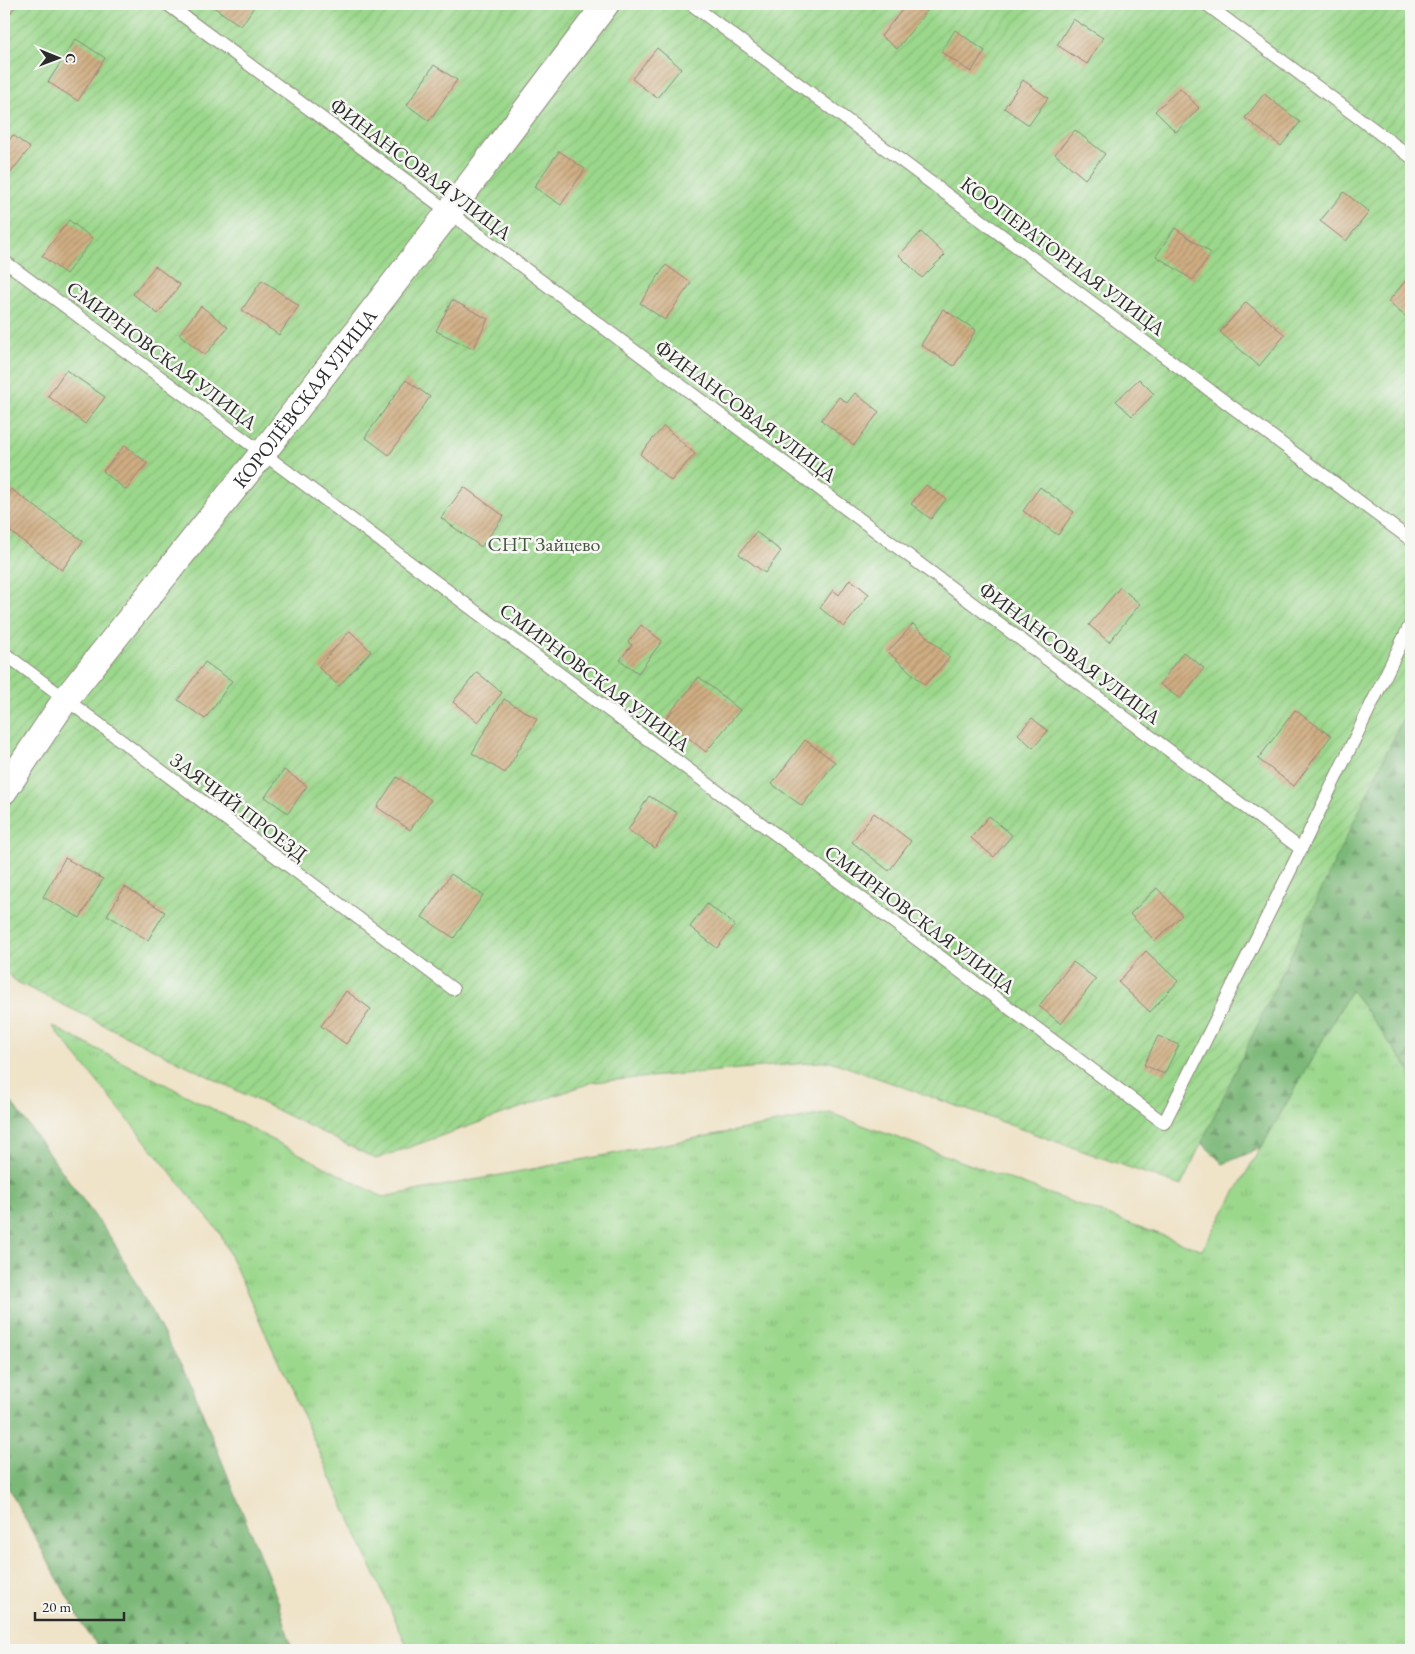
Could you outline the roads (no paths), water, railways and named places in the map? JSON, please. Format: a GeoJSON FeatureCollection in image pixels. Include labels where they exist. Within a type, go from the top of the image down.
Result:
{"type":"FeatureCollection","features":[{"type":"Feature","properties":{"kind":"street","name":"КОРОЛЁВСКАЯ УЛИЦА"},"geometry":{"type":"LineString","coordinates":[[4,791],[65,700],[262,454],[449,212],[606,4]]}},
{"type":"Feature","properties":{"kind":"lane","name":"ФИНАНСОВАЯ УЛИЦА"},"geometry":{"type":"LineString","coordinates":[[166,4],[449,212],[1301,849]]}},
{"type":"Feature","properties":{"kind":"lane","name":"КООПЕРАТОРНАЯ УЛИЦА"},"geometry":{"type":"LineString","coordinates":[[691,4],[1411,540]]}},
{"type":"Feature","properties":{"kind":"lane"},"geometry":{"type":"LineString","coordinates":[[1206,4],[1411,157]]}},
{"type":"Feature","properties":{"kind":"lane","name":"СМИРНОВСКАЯ УЛИЦА"},"geometry":{"type":"LineString","coordinates":[[4,261],[1164,1123],[1301,849]]}},
{"type":"Feature","properties":{"kind":"lane"},"geometry":{"type":"LineString","coordinates":[[1301,849],[1411,623]]}},
{"type":"Feature","properties":{"kind":"lane","name":"ЗАЯЧИЙ ПРОЕЗД"},"geometry":{"type":"LineString","coordinates":[[4,653],[452,989]]}},
{"type":"Feature","properties":{"kind":"park label","name":"СНТ Зайцево"},"geometry":{"type":"Point","coordinates":[544,544]}}]}
